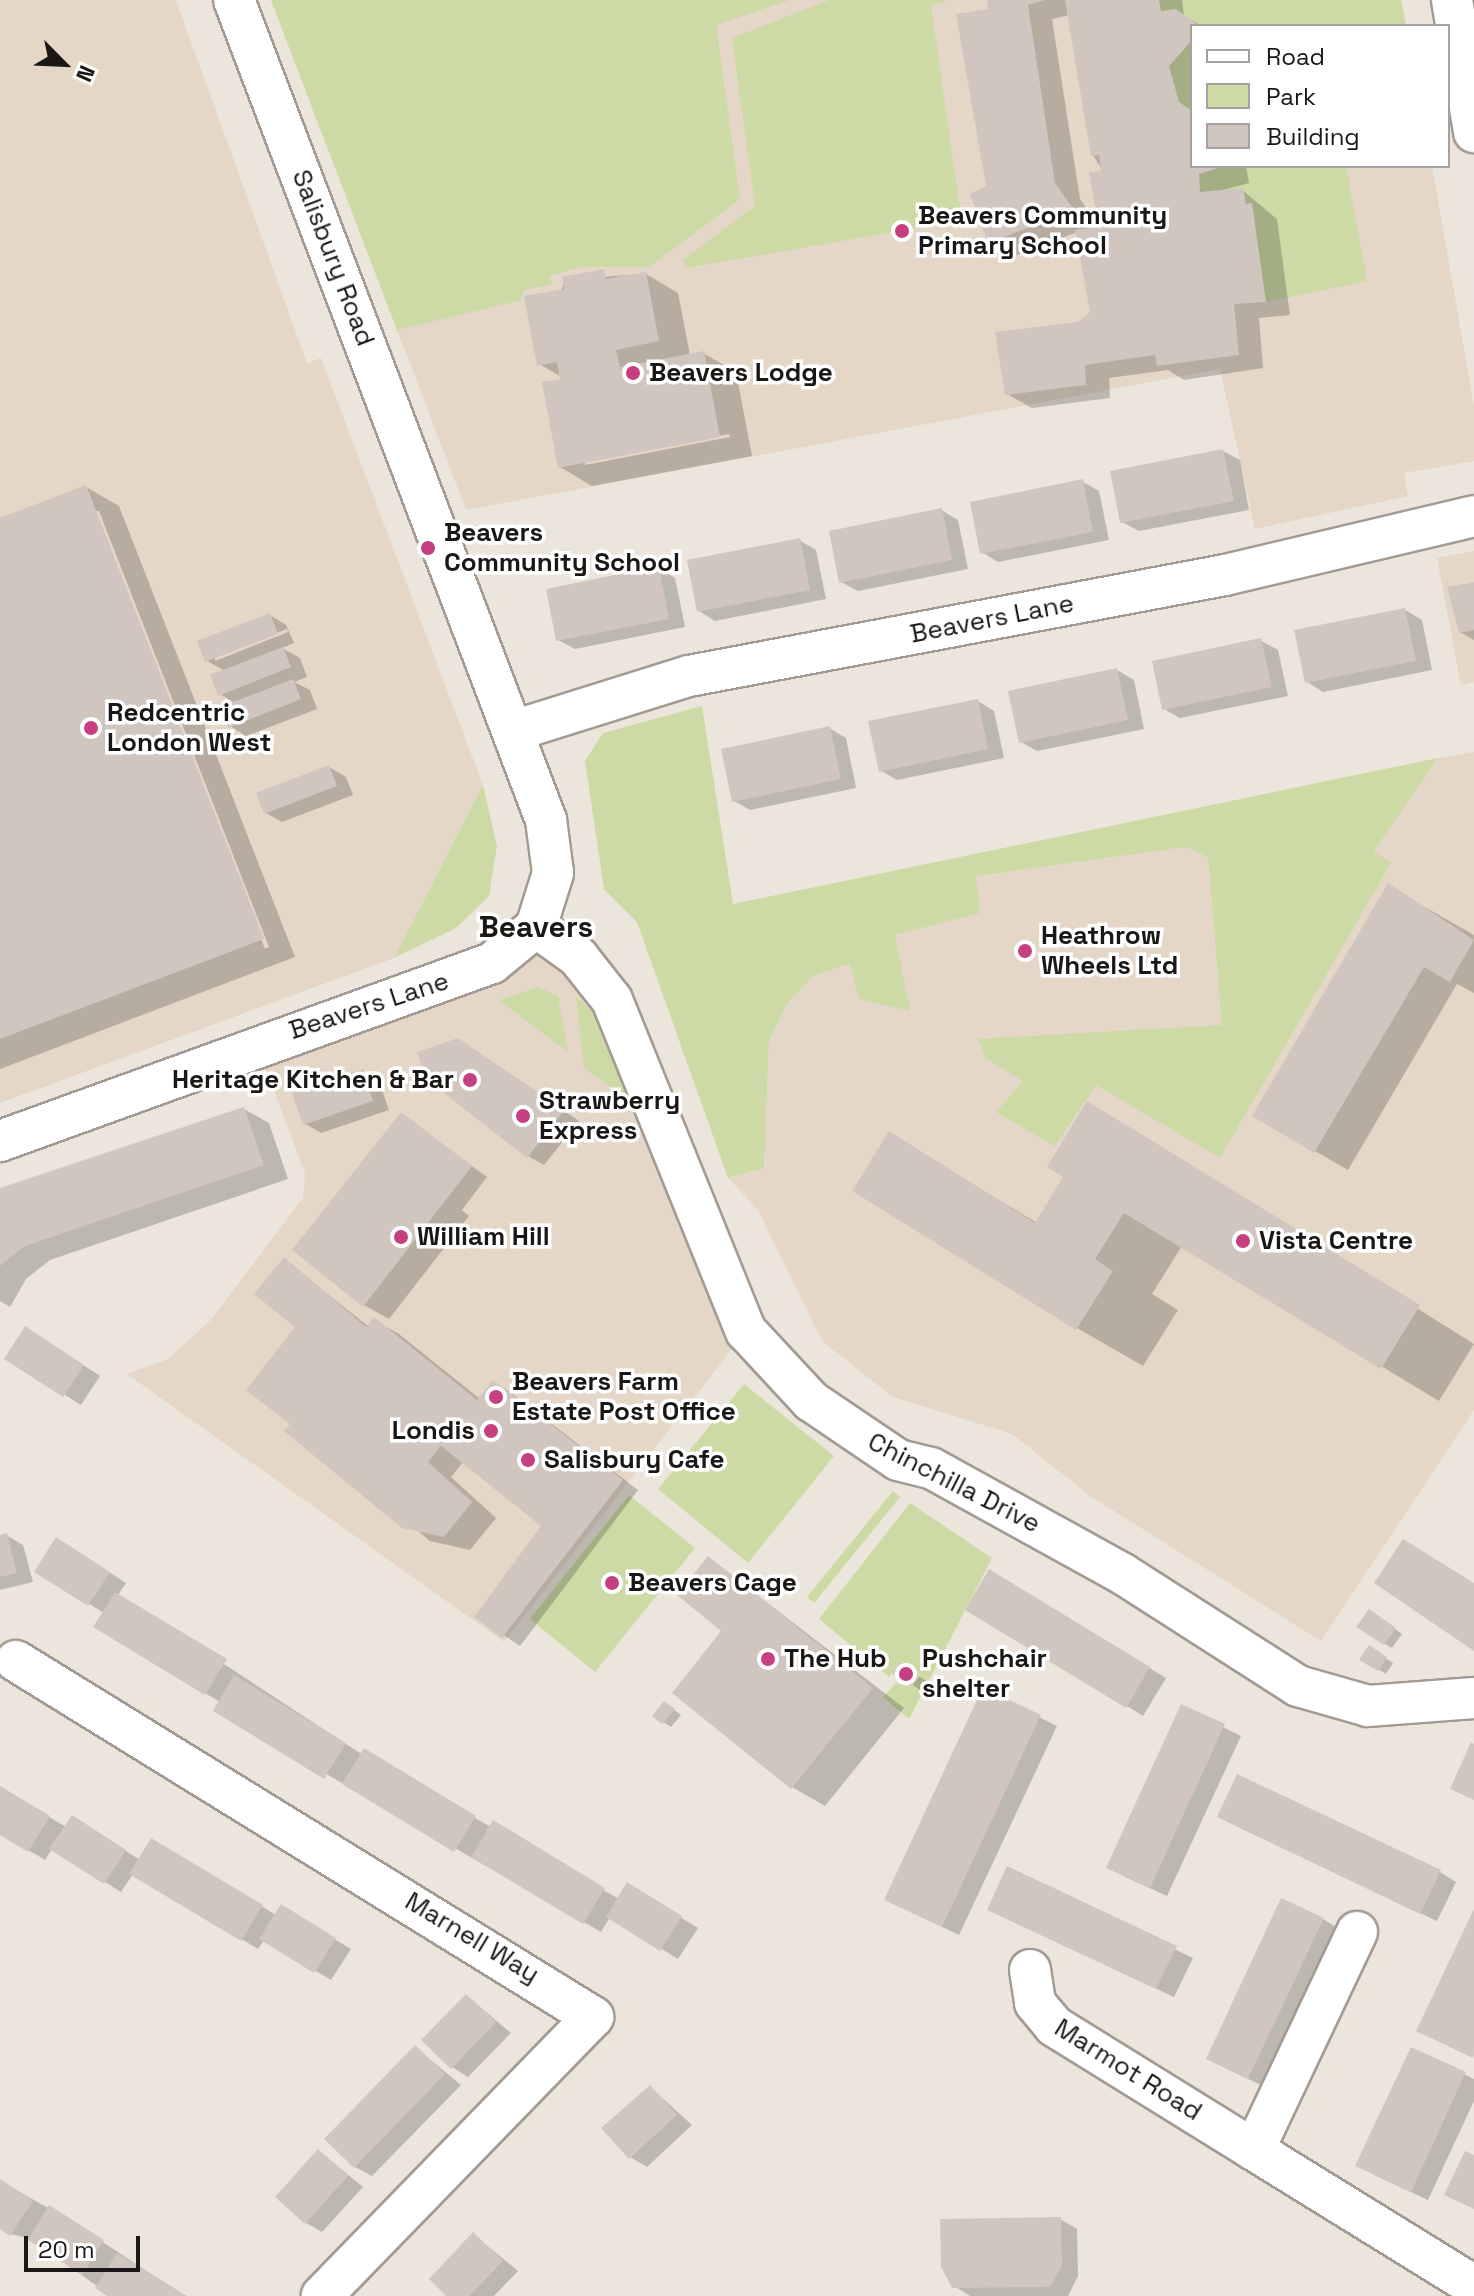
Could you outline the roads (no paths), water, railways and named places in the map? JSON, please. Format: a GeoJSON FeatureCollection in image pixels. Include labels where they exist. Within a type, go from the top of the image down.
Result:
{"type":"FeatureCollection","features":[{"type":"Feature","properties":{"kind":"street","name":"Salisbury Road"},"geometry":{"type":"LineString","coordinates":[[234,0],[513,731]]}},
{"type":"Feature","properties":{"kind":"street"},"geometry":{"type":"LineString","coordinates":[[1452,0],[1474,132]]}},
{"type":"Feature","properties":{"kind":"street","name":"Beavers Lane"},"geometry":{"type":"LineString","coordinates":[[513,731],[689,676],[1225,575],[1474,516]]}},
{"type":"Feature","properties":{"kind":"street"},"geometry":{"type":"LineString","coordinates":[[513,731],[552,853],[536,927]]}},
{"type":"Feature","properties":{"kind":"street","name":"Beavers Lane"},"geometry":{"type":"LineString","coordinates":[[0,1141],[492,963],[536,927]]}},
{"type":"Feature","properties":{"kind":"street","name":"Chinchilla Drive"},"geometry":{"type":"LineString","coordinates":[[536,927],[578,957],[612,1000],[746,1331],[811,1401],[898,1460],[931,1468],[1123,1574],[1298,1686],[1368,1706],[1474,1698]]}},
{"type":"Feature","properties":{"kind":"street","name":"Marnell Way"},"geometry":{"type":"LineString","coordinates":[[16,1661],[593,2017],[322,2296]]}},
{"type":"Feature","properties":{"kind":"street"},"geometry":{"type":"LineString","coordinates":[[1254,2150],[1357,1932]]}},
{"type":"Feature","properties":{"kind":"street","name":"Marmot Road"},"geometry":{"type":"LineString","coordinates":[[1030,1970],[1035,2003],[1054,2026],[1474,2286]]}},
{"type":"Feature","properties":{"kind":"place","name":"Beavers Community Primary School"},"geometry":{"type":"Point","coordinates":[902,231]}},
{"type":"Feature","properties":{"kind":"place","name":"Beavers Lodge"},"geometry":{"type":"Point","coordinates":[633,373]}},
{"type":"Feature","properties":{"kind":"place","name":"Beavers Community School"},"geometry":{"type":"Point","coordinates":[428,548]}},
{"type":"Feature","properties":{"kind":"place","name":"Redcentric London West"},"geometry":{"type":"Point","coordinates":[91,728]}},
{"type":"Feature","properties":{"kind":"place","name":"Heathrow Wheels Ltd"},"geometry":{"type":"Point","coordinates":[1025,951]}},
{"type":"Feature","properties":{"kind":"place","name":"Heritage Kitchen & Bar"},"geometry":{"type":"Point","coordinates":[470,1080]}},
{"type":"Feature","properties":{"kind":"place","name":"Strawberry Express"},"geometry":{"type":"Point","coordinates":[523,1116]}},
{"type":"Feature","properties":{"kind":"place","name":"William Hill"},"geometry":{"type":"Point","coordinates":[401,1237]}},
{"type":"Feature","properties":{"kind":"place","name":"Vista Centre"},"geometry":{"type":"Point","coordinates":[1243,1241]}},
{"type":"Feature","properties":{"kind":"place","name":"Beavers Farm Estate Post Office"},"geometry":{"type":"Point","coordinates":[496,1397]}},
{"type":"Feature","properties":{"kind":"place","name":"Londis"},"geometry":{"type":"Point","coordinates":[491,1431]}},
{"type":"Feature","properties":{"kind":"place","name":"Salisbury Cafe"},"geometry":{"type":"Point","coordinates":[528,1460]}},
{"type":"Feature","properties":{"kind":"place","name":"Beavers Cage"},"geometry":{"type":"Point","coordinates":[612,1583]}},
{"type":"Feature","properties":{"kind":"place","name":"The Hub"},"geometry":{"type":"Point","coordinates":[768,1659]}},
{"type":"Feature","properties":{"kind":"place","name":"Pushchair shelter"},"geometry":{"type":"Point","coordinates":[906,1674]}},
{"type":"Feature","properties":{"kind":"district","name":"Beavers"},"geometry":{"type":"Point","coordinates":[536,927]}}]}
